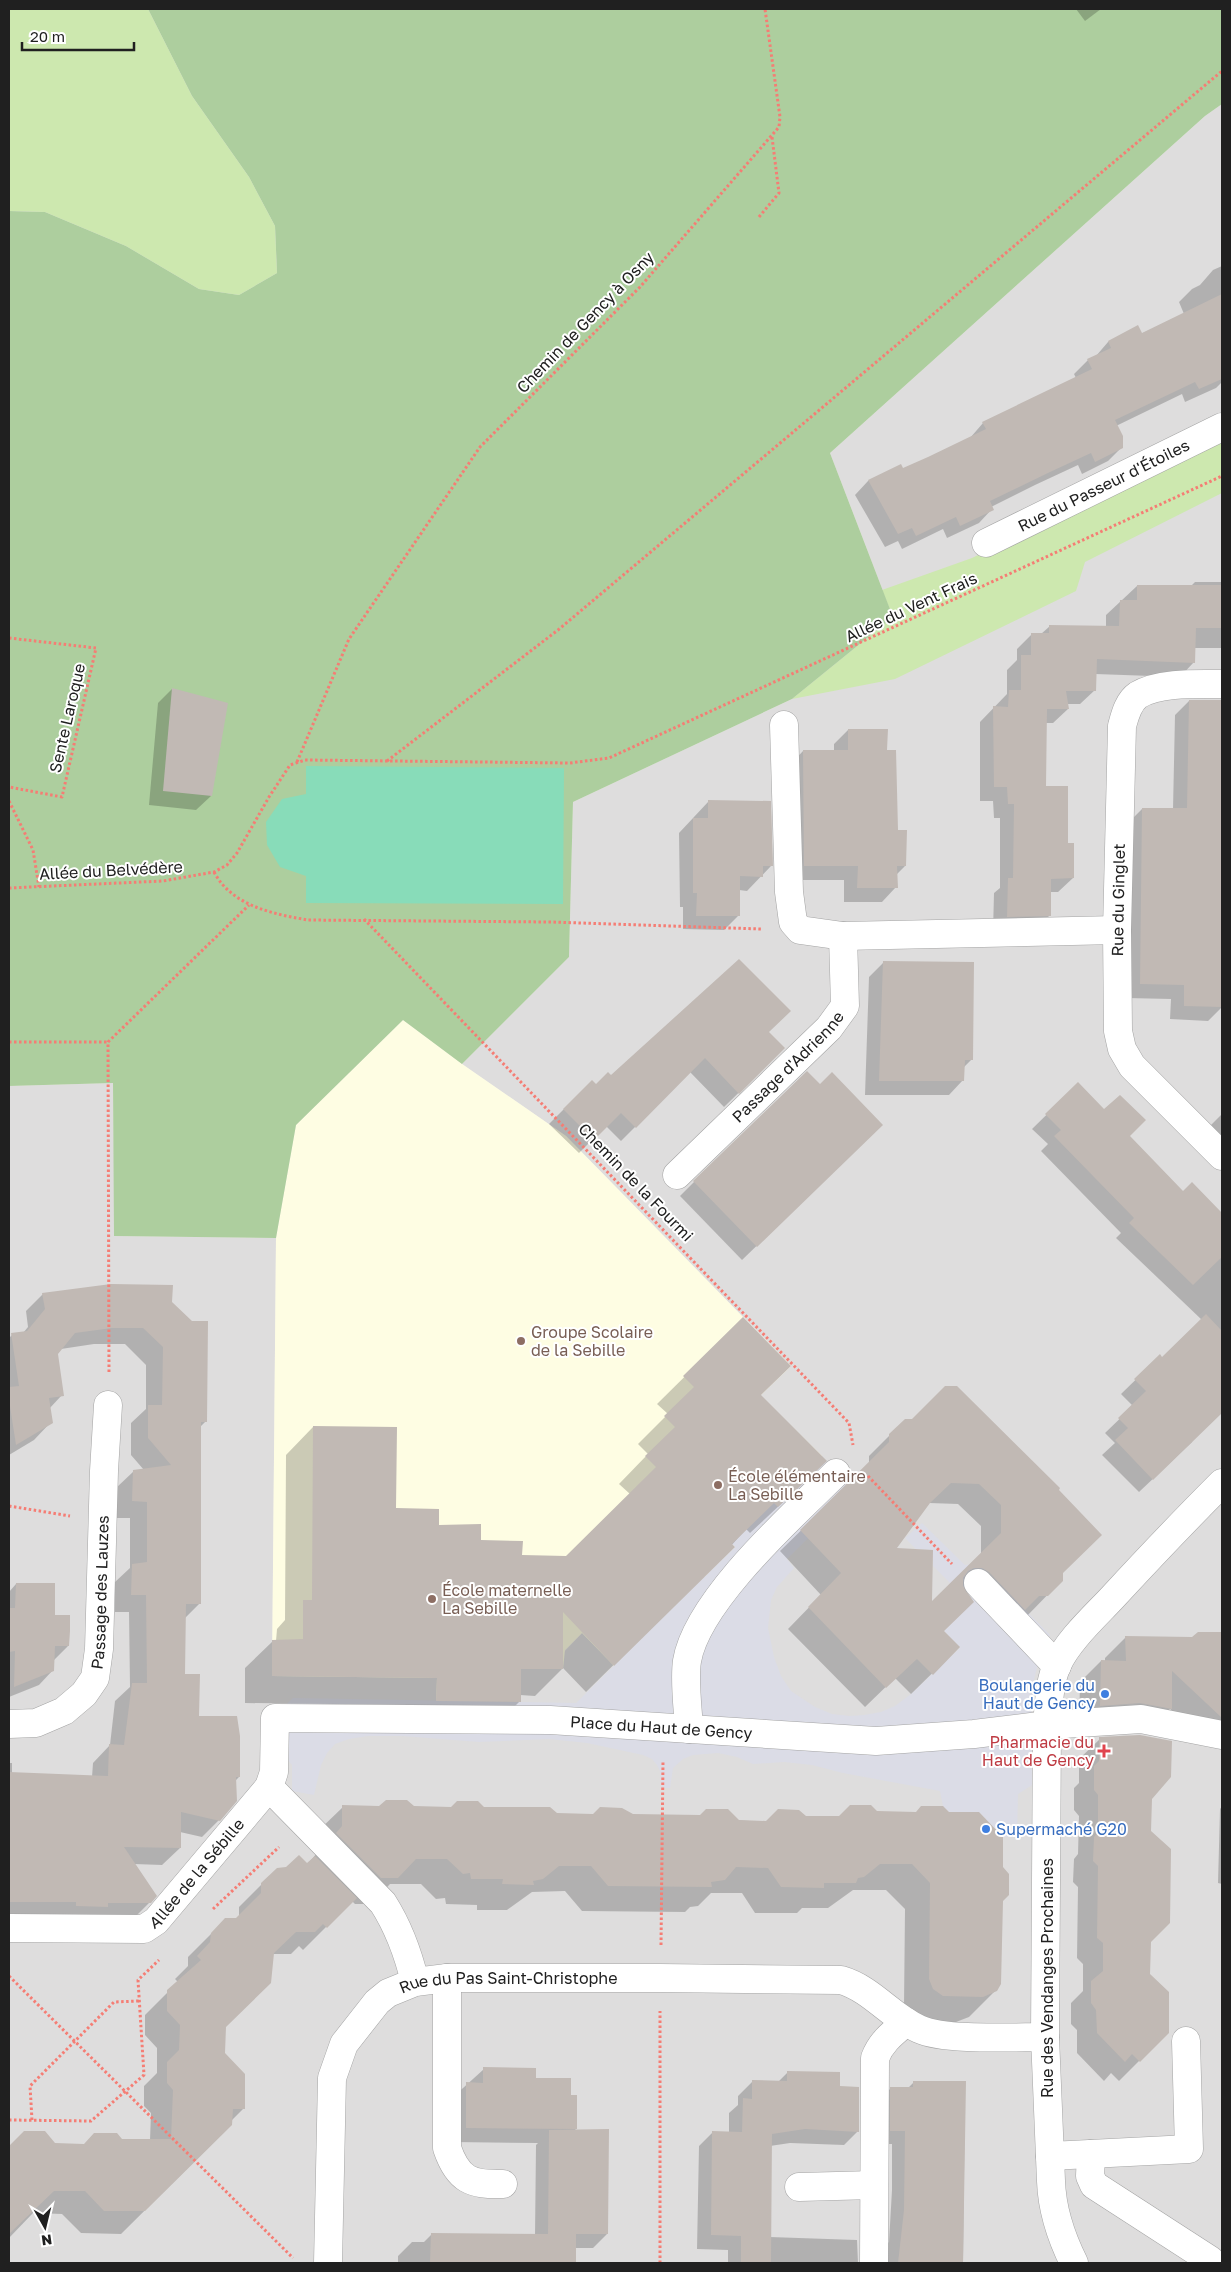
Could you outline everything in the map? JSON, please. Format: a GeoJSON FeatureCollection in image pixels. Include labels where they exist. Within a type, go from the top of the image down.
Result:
{"type":"FeatureCollection","features":[{"type":"Feature","properties":{"kind":"street","name":"Rue du Passeur d'Étoiles"},"geometry":{"type":"LineString","coordinates":[[986,543],[1222,427]]}},
{"type":"Feature","properties":{"kind":"street","name":"Rue du Ginglet"},"geometry":{"type":"LineString","coordinates":[[1222,684],[1189,684],[1156,688],[1137,696],[1126,709],[1122,726],[1117,930],[1118,1031],[1122,1049],[1132,1066],[1222,1156]]}},
{"type":"Feature","properties":{"kind":"street"},"geometry":{"type":"LineString","coordinates":[[784,725],[789,892],[793,922],[800,930],[843,936],[1117,930]]}},
{"type":"Feature","properties":{"kind":"street","name":"Passage d'Adrienne"},"geometry":{"type":"LineString","coordinates":[[677,1175],[829,1028],[840,1014],[845,1006],[843,936]]}},
{"type":"Feature","properties":{"kind":"street","name":"Passage des Lauzes"},"geometry":{"type":"LineString","coordinates":[[9,1724],[36,1723],[64,1711],[84,1694],[95,1678],[99,1649],[108,1405]]}},
{"type":"Feature","properties":{"kind":"street"},"geometry":{"type":"LineString","coordinates":[[689,1729],[687,1662],[694,1636],[706,1613],[781,1527],[836,1473]]}},
{"type":"Feature","properties":{"kind":"street","name":"Rue des Vendanges Prochaines"},"geometry":{"type":"LineString","coordinates":[[1074,2263],[1052,2203],[1045,2036],[1047,1725],[1049,1698],[1057,1666],[1063,1654],[1098,1613],[1176,1529],[1222,1484]]}},
{"type":"Feature","properties":{"kind":"street"},"geometry":{"type":"LineString","coordinates":[[978,1583],[1057,1666]]}},
{"type":"Feature","properties":{"kind":"street","name":"Place du Haut de Gency"},"geometry":{"type":"LineString","coordinates":[[275,1718],[550,1720],[876,1741],[974,1734],[1047,1725],[1141,1719],[1222,1735]]}},
{"type":"Feature","properties":{"kind":"street","name":"Allée de la Sébille"},"geometry":{"type":"LineString","coordinates":[[9,1928],[144,1929],[156,1921],[269,1787],[274,1772],[275,1718]]}},
{"type":"Feature","properties":{"kind":"street"},"geometry":{"type":"LineString","coordinates":[[269,1787],[383,1903],[396,1923],[408,1955],[415,1982]]}},
{"type":"Feature","properties":{"kind":"street"},"geometry":{"type":"LineString","coordinates":[[447,1978],[447,2148],[453,2165],[462,2176],[480,2185],[503,2184]]}},
{"type":"Feature","properties":{"kind":"street","name":"Rue du Pas Saint-Christophe"},"geometry":{"type":"LineString","coordinates":[[328,2263],[332,2078],[338,2056],[344,2044],[377,2002],[388,1993],[415,1982],[447,1978],[841,1980],[866,1990],[906,2022],[920,2030],[946,2035],[1045,2036]]}},
{"type":"Feature","properties":{"kind":"street"},"geometry":{"type":"LineString","coordinates":[[874,2263],[875,2058],[885,2041],[906,2022]]}},
{"type":"Feature","properties":{"kind":"street"},"geometry":{"type":"LineString","coordinates":[[1050,2156],[1189,2149],[1186,2041]]}},
{"type":"Feature","properties":{"kind":"street"},"geometry":{"type":"LineString","coordinates":[[1091,2154],[1090,2176],[1094,2185],[1210,2260]]}},
{"type":"Feature","properties":{"kind":"street"},"geometry":{"type":"LineString","coordinates":[[798,2187],[874,2185]]}},
{"type":"Feature","properties":{"kind":"path","name":"Chemin de Gency à Osny"},"geometry":{"type":"LineString","coordinates":[[297,762],[350,639],[480,446],[640,287],[779,127],[780,117],[765,9]]}},
{"type":"Feature","properties":{"kind":"path"},"geometry":{"type":"LineString","coordinates":[[800,930],[364,919],[308,920],[275,914],[249,905],[220,884],[214,872],[227,865],[237,853],[290,765],[305,760],[386,761],[558,630],[1222,71]]}},
{"type":"Feature","properties":{"kind":"path"},"geometry":{"type":"LineString","coordinates":[[760,217],[780,193],[772,136]]}},
{"type":"Feature","properties":{"kind":"path","name":"Allée du Vent Frais"},"geometry":{"type":"LineString","coordinates":[[386,761],[570,763],[609,758],[1222,476]]}},
{"type":"Feature","properties":{"kind":"path","name":"Sente Laroque"},"geometry":{"type":"LineString","coordinates":[[9,638],[96,648],[62,797],[9,787]]}},
{"type":"Feature","properties":{"kind":"path"},"geometry":{"type":"LineString","coordinates":[[9,801],[32,850],[39,887]]}},
{"type":"Feature","properties":{"kind":"path","name":"Allée du Belvédère"},"geometry":{"type":"LineString","coordinates":[[9,888],[163,881],[214,872]]}},
{"type":"Feature","properties":{"kind":"path"},"geometry":{"type":"LineString","coordinates":[[9,1042],[108,1042],[249,905]]}},
{"type":"Feature","properties":{"kind":"path","name":"Chemin de la Fourmi"},"geometry":{"type":"LineString","coordinates":[[364,919],[849,1422],[853,1435],[852,1452],[850,1458],[836,1473]]}},
{"type":"Feature","properties":{"kind":"path"},"geometry":{"type":"LineString","coordinates":[[108,1042],[108,1405]]}},
{"type":"Feature","properties":{"kind":"path"},"geometry":{"type":"LineString","coordinates":[[890,1499],[965,1576],[978,1583]]}},
{"type":"Feature","properties":{"kind":"path"},"geometry":{"type":"LineString","coordinates":[[9,1506],[103,1522]]}},
{"type":"Feature","properties":{"kind":"path"},"geometry":{"type":"LineString","coordinates":[[208,1914],[304,1823]]}},
{"type":"Feature","properties":{"kind":"path"},"geometry":{"type":"LineString","coordinates":[[9,2120],[91,2121],[144,2075],[138,1980],[166,1954]]}},
{"type":"Feature","properties":{"kind":"path"},"geometry":{"type":"LineString","coordinates":[[9,1976],[299,2263]]}},
{"type":"Feature","properties":{"kind":"path"},"geometry":{"type":"LineString","coordinates":[[32,2120],[30,2086],[114,2002],[139,2001]]}},
{"type":"Feature","properties":{"kind":"shaded area"},"geometry":{"type":"Polygon","coordinates":[[[1222,104],[1222,2263],[9,2263],[9,1086],[113,1083],[115,1236],[276,1238],[272,1676],[437,1678],[521,1701],[521,1669],[563,1653],[582,1633],[614,1665],[739,1416],[791,1366],[566,1136],[462,1064],[569,957],[573,802],[792,699],[893,617],[830,453],[1205,116],[1222,104]]]}},
{"type":"Feature","properties":{"kind":"shaded area","name":"Groupe Scolaire de la Sebille"},"geometry":{"type":"Polygon","coordinates":[[[403,1020],[462,1064],[566,1136],[791,1366],[739,1416],[777,1412],[822,1456],[761,1516],[735,1547],[705,1577],[673,1545],[614,1666],[582,1633],[565,1650],[563,1669],[521,1669],[521,1701],[436,1701],[437,1678],[272,1676],[276,1238],[296,1125],[403,1020]]]}},
{"type":"Feature","properties":{"kind":"shaded area"},"geometry":{"type":"Polygon","coordinates":[[[822,1456],[850,1489],[842,1505],[787,1559],[794,1568],[777,1587],[771,1600],[768,1628],[774,1657],[781,1676],[791,1691],[815,1707],[832,1714],[864,1715],[881,1712],[895,1706],[911,1694],[960,1648],[944,1631],[971,1604],[933,1566],[933,1550],[916,1549],[905,1538],[922,1523],[965,1565],[979,1563],[1050,1635],[1041,1651],[1034,1680],[1031,1714],[1032,1785],[1018,1794],[1017,1837],[1003,1837],[979,1812],[949,1812],[943,1806],[940,1791],[843,1773],[812,1765],[784,1762],[753,1764],[737,1757],[718,1753],[693,1755],[683,1759],[673,1768],[670,1788],[661,1788],[660,1771],[657,1765],[652,1759],[643,1755],[587,1743],[549,1739],[479,1742],[401,1736],[368,1736],[349,1739],[335,1744],[327,1753],[321,1765],[314,1795],[292,1791],[292,1765],[282,1757],[277,1713],[293,1698],[576,1703],[735,1547],[716,1529],[761,1515],[822,1456]]]}},
{"type":"Feature","properties":{"kind":"green space"},"geometry":{"type":"Polygon","coordinates":[[[9,9],[148,9],[192,96],[249,177],[275,226],[277,273],[239,295],[199,289],[126,246],[45,212],[9,211],[9,9]]]}},
{"type":"Feature","properties":{"kind":"green space"},"geometry":{"type":"Polygon","coordinates":[[[148,9],[1222,9],[1222,104],[1205,116],[830,453],[893,617],[792,699],[573,802],[569,957],[462,1064],[403,1020],[296,1125],[276,1238],[114,1236],[113,1083],[9,1086],[9,211],[45,212],[126,246],[199,289],[239,295],[277,273],[275,226],[249,177],[192,96],[148,9]]]}},
{"type":"Feature","properties":{"kind":"green space"},"geometry":{"type":"Polygon","coordinates":[[[1222,436],[1222,493],[1085,562],[1076,591],[895,679],[792,699],[893,617],[882,590],[972,558],[1222,436]]]}},
{"type":"Feature","properties":{"kind":"green space"},"geometry":{"type":"Polygon","coordinates":[[[306,766],[564,768],[563,904],[306,903],[306,876],[280,867],[267,845],[266,822],[282,799],[306,794],[306,766]]]}},
{"type":"Feature","properties":{"kind":"building"},"geometry":{"type":"Polygon","coordinates":[[[1222,294],[1222,379],[1199,389],[1195,382],[1115,420],[1123,436],[1123,448],[1095,462],[1091,453],[1050,472],[990,501],[994,510],[960,526],[956,517],[916,536],[912,528],[898,534],[868,480],[901,464],[903,468],[986,429],[982,422],[1092,369],[1087,359],[1111,348],[1108,341],[1138,325],[1142,333],[1222,294]]]}},
{"type":"Feature","properties":{"kind":"building"},"geometry":{"type":"Polygon","coordinates":[[[1137,585],[1222,585],[1222,628],[1196,628],[1195,663],[1097,659],[1096,691],[1066,691],[1069,709],[1047,709],[1046,786],[1068,786],[1068,843],[1074,843],[1074,878],[1051,879],[1051,916],[1007,917],[1008,878],[1013,878],[1014,804],[1008,804],[1007,787],[994,787],[993,706],[1008,707],[1009,690],[1021,690],[1021,655],[1031,655],[1031,633],[1049,633],[1049,625],[1119,626],[1120,600],[1137,600],[1137,585]]]}},
{"type":"Feature","properties":{"kind":"building"},"geometry":{"type":"Polygon","coordinates":[[[172,688],[228,703],[212,796],[163,791],[172,688]]]}},
{"type":"Feature","properties":{"kind":"building"},"geometry":{"type":"Polygon","coordinates":[[[1189,700],[1222,700],[1222,1007],[1184,1006],[1184,985],[1140,984],[1142,808],[1187,808],[1189,700]]]}},
{"type":"Feature","properties":{"kind":"building"},"geometry":{"type":"Polygon","coordinates":[[[848,729],[888,729],[887,750],[896,750],[898,830],[907,830],[906,866],[897,866],[898,888],[857,888],[858,866],[804,866],[803,750],[848,750],[848,729]]]}},
{"type":"Feature","properties":{"kind":"building"},"geometry":{"type":"Polygon","coordinates":[[[708,800],[771,801],[773,866],[763,866],[763,877],[740,876],[740,916],[696,916],[697,893],[693,893],[693,818],[708,818],[708,800]]]}},
{"type":"Feature","properties":{"kind":"building"},"geometry":{"type":"Polygon","coordinates":[[[739,959],[791,1011],[769,1032],[785,1048],[739,1094],[705,1058],[636,1128],[621,1113],[594,1140],[563,1109],[592,1080],[596,1084],[608,1072],[611,1075],[739,959]]]}},
{"type":"Feature","properties":{"kind":"building"},"geometry":{"type":"Polygon","coordinates":[[[883,961],[974,962],[973,1060],[965,1060],[964,1081],[879,1081],[883,961]]]}},
{"type":"Feature","properties":{"kind":"building"},"geometry":{"type":"Polygon","coordinates":[[[807,1071],[820,1084],[832,1072],[883,1125],[757,1247],[693,1181],[807,1071]]]}},
{"type":"Feature","properties":{"kind":"building"},"geometry":{"type":"Polygon","coordinates":[[[1078,1082],[1104,1109],[1120,1095],[1146,1120],[1130,1136],[1183,1191],[1192,1182],[1222,1213],[1222,1257],[1193,1285],[1129,1223],[1134,1218],[1054,1136],[1061,1130],[1045,1114],[1078,1082]]]}},
{"type":"Feature","properties":{"kind":"building"},"geometry":{"type":"Polygon","coordinates":[[[111,1284],[173,1285],[172,1302],[192,1321],[208,1321],[207,1422],[201,1422],[201,1604],[186,1604],[185,1674],[200,1674],[199,1716],[237,1716],[240,1736],[240,1777],[236,1777],[237,1801],[220,1821],[181,1812],[181,1848],[124,1847],[157,1896],[151,1903],[108,1903],[108,1907],[76,1906],[76,1902],[9,1902],[9,1772],[108,1776],[109,1744],[124,1745],[132,1683],[147,1683],[146,1595],[131,1595],[132,1564],[147,1562],[147,1502],[132,1501],[133,1470],[171,1465],[148,1438],[148,1405],[162,1405],[163,1347],[143,1328],[112,1328],[75,1333],[58,1354],[64,1396],[49,1398],[53,1423],[16,1445],[9,1400],[9,1387],[19,1386],[11,1333],[27,1331],[45,1309],[42,1293],[111,1284]]]}},
{"type":"Feature","properties":{"kind":"building"},"geometry":{"type":"Polygon","coordinates":[[[1206,1314],[1222,1331],[1222,1413],[1153,1480],[1115,1440],[1128,1428],[1118,1418],[1146,1391],[1134,1379],[1160,1354],[1162,1357],[1206,1314]]]}},
{"type":"Feature","properties":{"kind":"building"},"geometry":{"type":"Polygon","coordinates":[[[743,1317],[791,1366],[761,1395],[827,1461],[778,1507],[774,1503],[732,1544],[735,1547],[614,1666],[563,1612],[563,1669],[521,1669],[521,1702],[436,1701],[437,1678],[272,1676],[272,1640],[303,1639],[303,1600],[312,1600],[313,1426],[397,1427],[396,1508],[439,1509],[439,1525],[481,1524],[481,1540],[523,1541],[522,1555],[566,1556],[656,1467],[645,1456],[675,1427],[664,1416],[694,1387],[683,1376],[743,1317]]]}},
{"type":"Feature","properties":{"kind":"building"},"geometry":{"type":"Polygon","coordinates":[[[945,1386],[957,1386],[1060,1488],[1059,1490],[1102,1535],[1063,1573],[1063,1581],[1048,1596],[1039,1596],[1025,1610],[989,1572],[982,1568],[974,1568],[968,1571],[963,1578],[963,1586],[974,1602],[944,1631],[960,1647],[933,1675],[917,1659],[886,1688],[808,1607],[841,1573],[800,1530],[889,1442],[889,1434],[905,1419],[912,1419],[945,1386]],[[951,1483],[930,1503],[897,1548],[933,1550],[932,1601],[1001,1533],[1001,1505],[979,1484],[951,1483]]]}},
{"type":"Feature","properties":{"kind":"building"},"geometry":{"type":"Polygon","coordinates":[[[16,1583],[55,1583],[55,1615],[70,1615],[70,1631],[69,1646],[55,1646],[54,1671],[14,1687],[15,1651],[9,1652],[9,1608],[15,1608],[16,1583]]]}},
{"type":"Feature","properties":{"kind":"building"},"geometry":{"type":"Polygon","coordinates":[[[1198,1632],[1222,1632],[1222,1718],[1172,1671],[1172,1709],[1140,1703],[1100,1706],[1101,1660],[1126,1661],[1125,1636],[1192,1637],[1198,1632]]]}},
{"type":"Feature","properties":{"kind":"building"},"geometry":{"type":"Polygon","coordinates":[[[1140,1735],[1172,1741],[1171,1777],[1152,1799],[1151,1831],[1171,1849],[1170,1923],[1151,1942],[1150,1974],[1169,1992],[1169,2033],[1140,2062],[1132,2054],[1125,2062],[1097,2033],[1096,2010],[1091,2003],[1091,1981],[1103,1971],[1103,1943],[1097,1938],[1098,1866],[1093,1861],[1094,1837],[1098,1832],[1098,1795],[1094,1790],[1094,1766],[1099,1761],[1099,1737],[1140,1735]]]}},
{"type":"Feature","properties":{"kind":"building"},"geometry":{"type":"Polygon","coordinates":[[[386,1800],[407,1800],[414,1806],[451,1807],[457,1801],[478,1801],[484,1807],[550,1807],[557,1813],[593,1814],[600,1807],[622,1808],[633,1814],[700,1815],[706,1809],[728,1809],[739,1820],[766,1821],[778,1809],[799,1810],[806,1816],[839,1816],[850,1805],[871,1805],[877,1811],[916,1812],[921,1806],[943,1806],[949,1812],[979,1812],[1003,1837],[1003,1867],[1009,1874],[1009,1895],[1003,1901],[1001,1984],[997,1991],[983,1997],[943,1996],[933,1989],[929,1979],[930,1883],[912,1864],[880,1864],[864,1877],[858,1878],[856,1883],[824,1883],[824,1888],[781,1887],[768,1868],[736,1867],[725,1880],[711,1882],[712,1887],[608,1886],[591,1866],[559,1866],[543,1879],[533,1881],[534,1885],[502,1884],[503,1879],[471,1879],[470,1873],[463,1874],[447,1859],[416,1859],[398,1878],[381,1878],[336,1833],[342,1826],[342,1805],[379,1806],[386,1800]]]}},
{"type":"Feature","properties":{"kind":"building"},"geometry":{"type":"Polygon","coordinates":[[[299,1855],[307,1863],[315,1856],[357,1898],[327,1928],[323,1924],[315,1932],[296,1932],[274,1953],[271,1983],[226,2027],[225,2053],[245,2074],[245,2109],[233,2109],[232,2125],[145,2211],[104,2211],[85,2191],[54,2191],[9,2234],[9,2146],[24,2131],[45,2131],[55,2143],[84,2144],[94,2133],[117,2133],[122,2139],[171,2139],[173,2090],[167,2083],[167,2062],[179,2050],[180,2025],[167,2011],[167,1990],[201,1960],[197,1956],[210,1942],[211,1933],[225,1918],[236,1918],[261,1893],[261,1883],[277,1868],[286,1867],[299,1855]]]}},
{"type":"Feature","properties":{"kind":"building"},"geometry":{"type":"Polygon","coordinates":[[[483,2067],[536,2068],[536,2078],[571,2078],[571,2095],[577,2095],[577,2129],[466,2128],[466,2082],[483,2083],[483,2067]]]}},
{"type":"Feature","properties":{"kind":"building"},"geometry":{"type":"Polygon","coordinates":[[[787,2071],[840,2072],[840,2086],[859,2087],[859,2132],[805,2129],[772,2134],[771,2263],[741,2263],[741,2236],[711,2235],[712,2131],[742,2132],[743,2098],[752,2099],[752,2080],[787,2081],[787,2071]]]}},
{"type":"Feature","properties":{"kind":"building"},"geometry":{"type":"Polygon","coordinates":[[[913,2081],[966,2081],[963,2263],[898,2263],[904,2210],[905,2131],[890,2131],[890,2087],[913,2087],[913,2081]]]}},
{"type":"Feature","properties":{"kind":"building"},"geometry":{"type":"Polygon","coordinates":[[[609,2129],[608,2234],[576,2234],[576,2263],[430,2263],[431,2233],[548,2234],[549,2130],[609,2129]]]}},
{"type":"Feature","properties":{"kind":"place","name":"Groupe Scolaire de la Sebille"},"geometry":{"type":"Point","coordinates":[521,1341]}},
{"type":"Feature","properties":{"kind":"place","name":"École élémentaire La Sebille"},"geometry":{"type":"Point","coordinates":[718,1485]}},
{"type":"Feature","properties":{"kind":"place","name":"École maternelle La Sebille"},"geometry":{"type":"Point","coordinates":[432,1599]}},
{"type":"Feature","properties":{"kind":"place","name":"Boulangerie du Haut de Gency"},"geometry":{"type":"Point","coordinates":[1105,1694]}},
{"type":"Feature","properties":{"kind":"place","name":"Pharmacie du Haut de Gency"},"geometry":{"type":"Point","coordinates":[1104,1751]}},
{"type":"Feature","properties":{"kind":"place","name":"Supermaché G20"},"geometry":{"type":"Point","coordinates":[986,1829]}}]}
